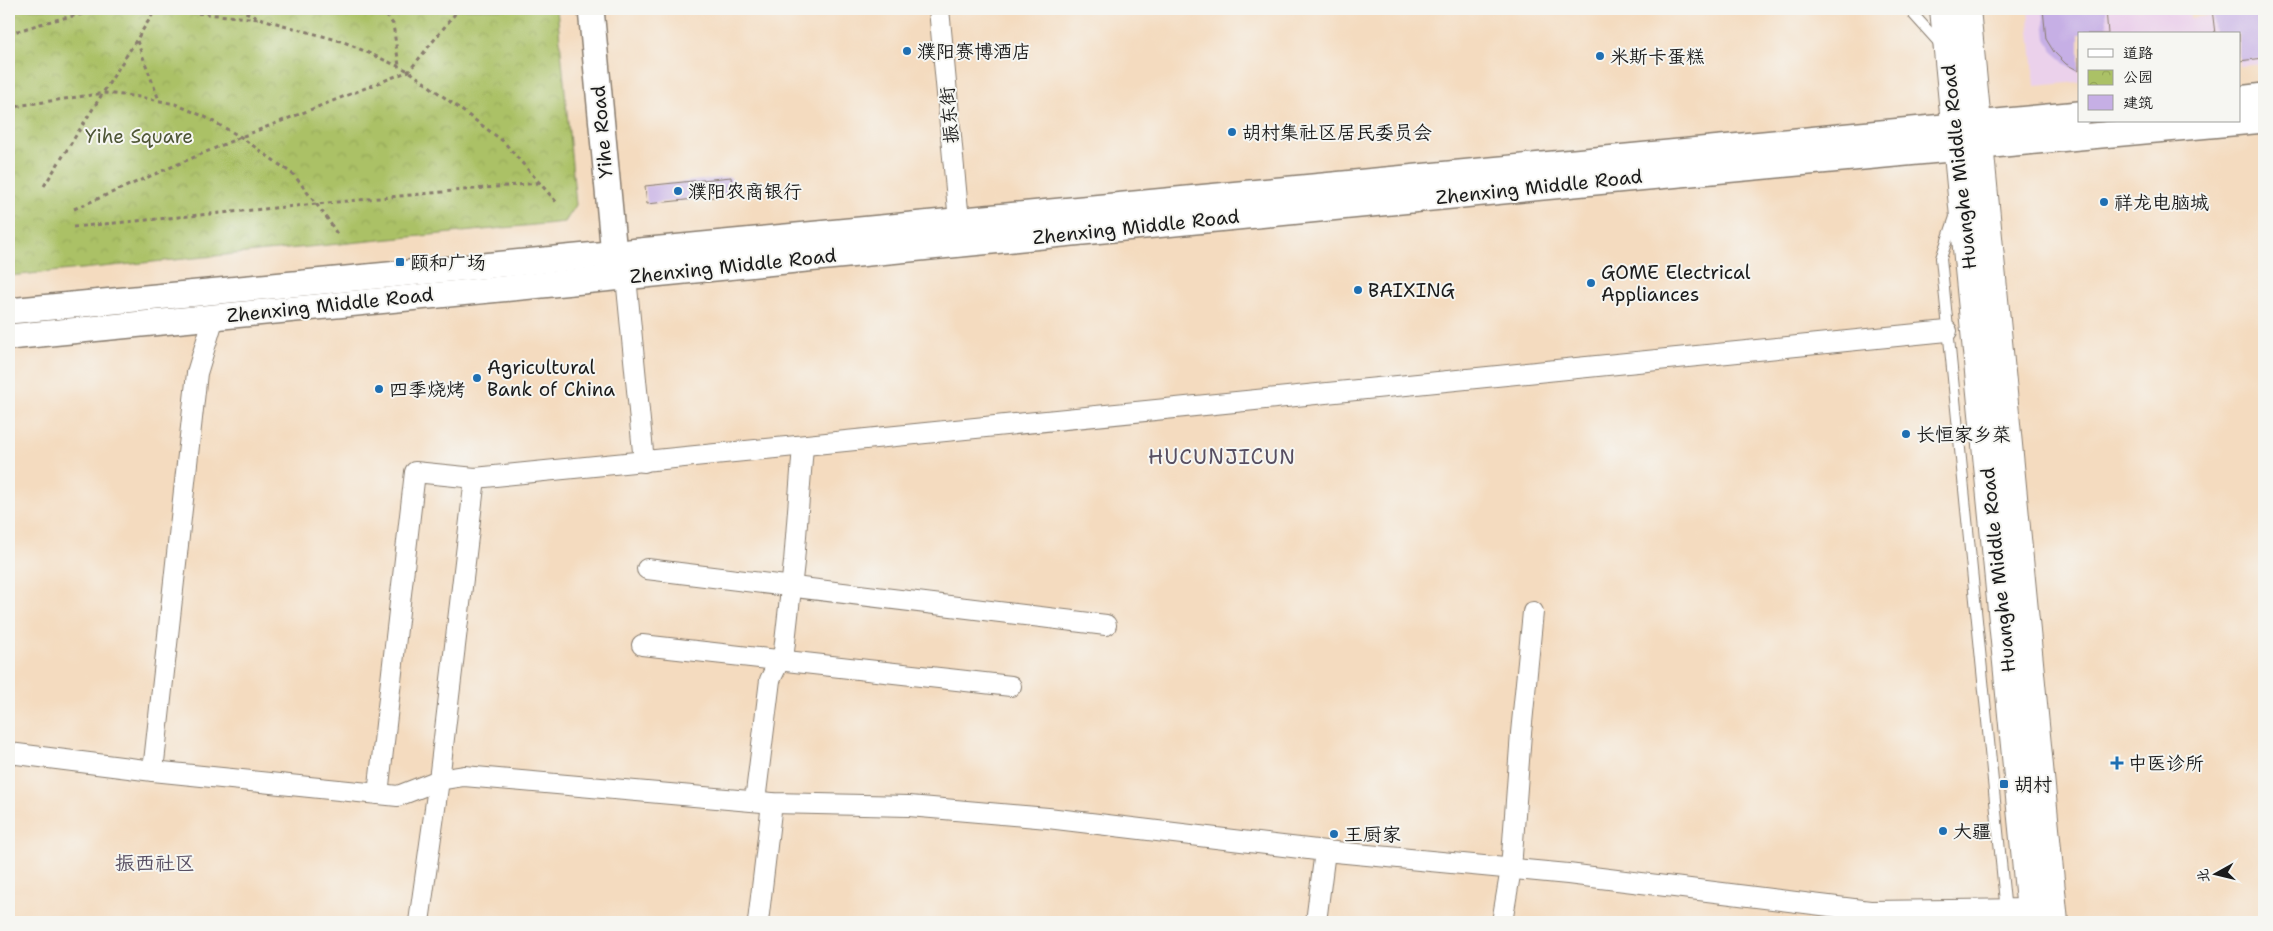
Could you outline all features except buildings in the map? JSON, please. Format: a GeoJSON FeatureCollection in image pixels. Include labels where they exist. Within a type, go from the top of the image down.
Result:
{"type":"FeatureCollection","features":[{"type":"Feature","properties":{"kind":"main road","name":"Huanghe Middle Road"},"geometry":{"type":"LineString","coordinates":[[1944,9],[1948,52],[1967,136],[1962,198],[2026,917]]}},
{"type":"Feature","properties":{"kind":"main road","name":"Huanghe Middle Road"},"geometry":{"type":"LineString","coordinates":[[1966,9],[1967,136],[2026,917]]}},
{"type":"Feature","properties":{"kind":"street","name":"Yihe Road"},"geometry":{"type":"LineString","coordinates":[[591,9],[614,254]]}},
{"type":"Feature","properties":{"kind":"street","name":"振东街"},"geometry":{"type":"LineString","coordinates":[[939,9],[959,221]]}},
{"type":"Feature","properties":{"kind":"street"},"geometry":{"type":"LineString","coordinates":[[2240,99],[2264,96]]}},
{"type":"Feature","properties":{"kind":"street","name":"Zhenxing Middle Road"},"geometry":{"type":"LineString","coordinates":[[9,337],[626,276],[1967,136],[2078,114]]}},
{"type":"Feature","properties":{"kind":"street","name":"Zhenxing Middle Road"},"geometry":{"type":"LineString","coordinates":[[2240,121],[2264,120]]}},
{"type":"Feature","properties":{"kind":"street","name":"Zhenxing Middle Road"},"geometry":{"type":"LineString","coordinates":[[9,311],[959,221],[1967,136],[2227,122]]}},
{"type":"Feature","properties":{"kind":"street"},"geometry":{"type":"LineString","coordinates":[[626,276],[644,462]]}},
{"type":"Feature","properties":{"kind":"street"},"geometry":{"type":"LineString","coordinates":[[153,770],[196,373],[214,317]]}},
{"type":"Feature","properties":{"kind":"street"},"geometry":{"type":"LineString","coordinates":[[378,794],[415,472],[476,478],[1947,331]]}},
{"type":"Feature","properties":{"kind":"street"},"geometry":{"type":"LineString","coordinates":[[758,922],[770,680],[784,651],[803,446]]}},
{"type":"Feature","properties":{"kind":"street"},"geometry":{"type":"LineString","coordinates":[[419,922],[439,780],[476,478]]}},
{"type":"Feature","properties":{"kind":"street"},"geometry":{"type":"LineString","coordinates":[[647,569],[1106,625]]}},
{"type":"Feature","properties":{"kind":"street"},"geometry":{"type":"LineString","coordinates":[[1502,922],[1510,869],[1533,612]]}},
{"type":"Feature","properties":{"kind":"street"},"geometry":{"type":"LineString","coordinates":[[642,645],[1011,686]]}},
{"type":"Feature","properties":{"kind":"street"},"geometry":{"type":"LineString","coordinates":[[9,753],[398,796],[439,780],[464,776],[763,802],[909,806],[1048,818],[1325,851],[1568,874],[1870,911],[2026,917]]}},
{"type":"Feature","properties":{"kind":"street"},"geometry":{"type":"LineString","coordinates":[[1316,922],[1325,851]]}},
{"type":"Feature","properties":{"kind":"lane"},"geometry":{"type":"LineString","coordinates":[[1913,9],[1914,15],[1948,52]]}},
{"type":"Feature","properties":{"kind":"lane"},"geometry":{"type":"LineString","coordinates":[[1962,198],[1940,258],[1947,331],[2026,917]]}},
{"type":"Feature","properties":{"kind":"path"},"geometry":{"type":"LineString","coordinates":[[44,186],[105,93],[155,9]]}},
{"type":"Feature","properties":{"kind":"path"},"geometry":{"type":"LineString","coordinates":[[9,34],[71,17],[112,11],[155,9],[262,20],[344,42],[410,71],[503,141],[558,204]]}},
{"type":"Feature","properties":{"kind":"path"},"geometry":{"type":"LineString","coordinates":[[238,9],[262,20]]}},
{"type":"Feature","properties":{"kind":"path"},"geometry":{"type":"LineString","coordinates":[[381,9],[393,24],[399,67]]}},
{"type":"Feature","properties":{"kind":"path"},"geometry":{"type":"LineString","coordinates":[[74,209],[241,137],[410,71],[459,9]]}},
{"type":"Feature","properties":{"kind":"path"},"geometry":{"type":"LineString","coordinates":[[136,41],[160,101]]}},
{"type":"Feature","properties":{"kind":"path"},"geometry":{"type":"LineString","coordinates":[[9,110],[24,105],[105,93],[175,104],[205,117],[241,137],[294,175],[317,204],[337,234]]}},
{"type":"Feature","properties":{"kind":"path"},"geometry":{"type":"LineString","coordinates":[[73,227],[538,183]]}},
{"type":"Feature","properties":{"kind":"shaded area"},"geometry":{"type":"Polygon","coordinates":[[[2028,9],[2189,9],[2190,18],[2264,10],[2264,64],[2240,66],[2240,32],[2078,32],[2078,82],[2035,86],[2028,9]]]}},
{"type":"Feature","properties":{"kind":"green space","name":"Yihe Square"},"geometry":{"type":"Polygon","coordinates":[[[9,9],[557,9],[576,205],[565,222],[9,276],[9,9]]]}},
{"type":"Feature","properties":{"kind":"place","name":"濮阳赛博酒店"},"geometry":{"type":"Point","coordinates":[907,51]}},
{"type":"Feature","properties":{"kind":"place","name":"米斯卡蛋糕"},"geometry":{"type":"Point","coordinates":[1600,56]}},
{"type":"Feature","properties":{"kind":"place","name":"胡村集社区居民委员会"},"geometry":{"type":"Point","coordinates":[1232,132]}},
{"type":"Feature","properties":{"kind":"place","name":"濮阳农商银行"},"geometry":{"type":"Point","coordinates":[678,191]}},
{"type":"Feature","properties":{"kind":"place","name":"祥龙电脑城"},"geometry":{"type":"Point","coordinates":[2104,202]}},
{"type":"Feature","properties":{"kind":"place","name":"颐和广场"},"geometry":{"type":"Point","coordinates":[400,262]}},
{"type":"Feature","properties":{"kind":"place","name":"GOME Electrical Appliances"},"geometry":{"type":"Point","coordinates":[1591,283]}},
{"type":"Feature","properties":{"kind":"place","name":"BAIXING"},"geometry":{"type":"Point","coordinates":[1358,290]}},
{"type":"Feature","properties":{"kind":"place","name":"Agricultural Bank of China"},"geometry":{"type":"Point","coordinates":[477,378]}},
{"type":"Feature","properties":{"kind":"place","name":"四季烧烤"},"geometry":{"type":"Point","coordinates":[379,389]}},
{"type":"Feature","properties":{"kind":"place","name":"长恒家乡菜"},"geometry":{"type":"Point","coordinates":[1906,434]}},
{"type":"Feature","properties":{"kind":"place","name":"中医诊所"},"geometry":{"type":"Point","coordinates":[2117,763]}},
{"type":"Feature","properties":{"kind":"place","name":"胡村"},"geometry":{"type":"Point","coordinates":[2004,784]}},
{"type":"Feature","properties":{"kind":"place","name":"大疆"},"geometry":{"type":"Point","coordinates":[1943,831]}},
{"type":"Feature","properties":{"kind":"place","name":"王厨家"},"geometry":{"type":"Point","coordinates":[1334,834]}},
{"type":"Feature","properties":{"kind":"district","name":"HUCUNJICUN"},"geometry":{"type":"Point","coordinates":[1222,457]}},
{"type":"Feature","properties":{"kind":"district","name":"振西社区"},"geometry":{"type":"Point","coordinates":[155,863]}}]}
